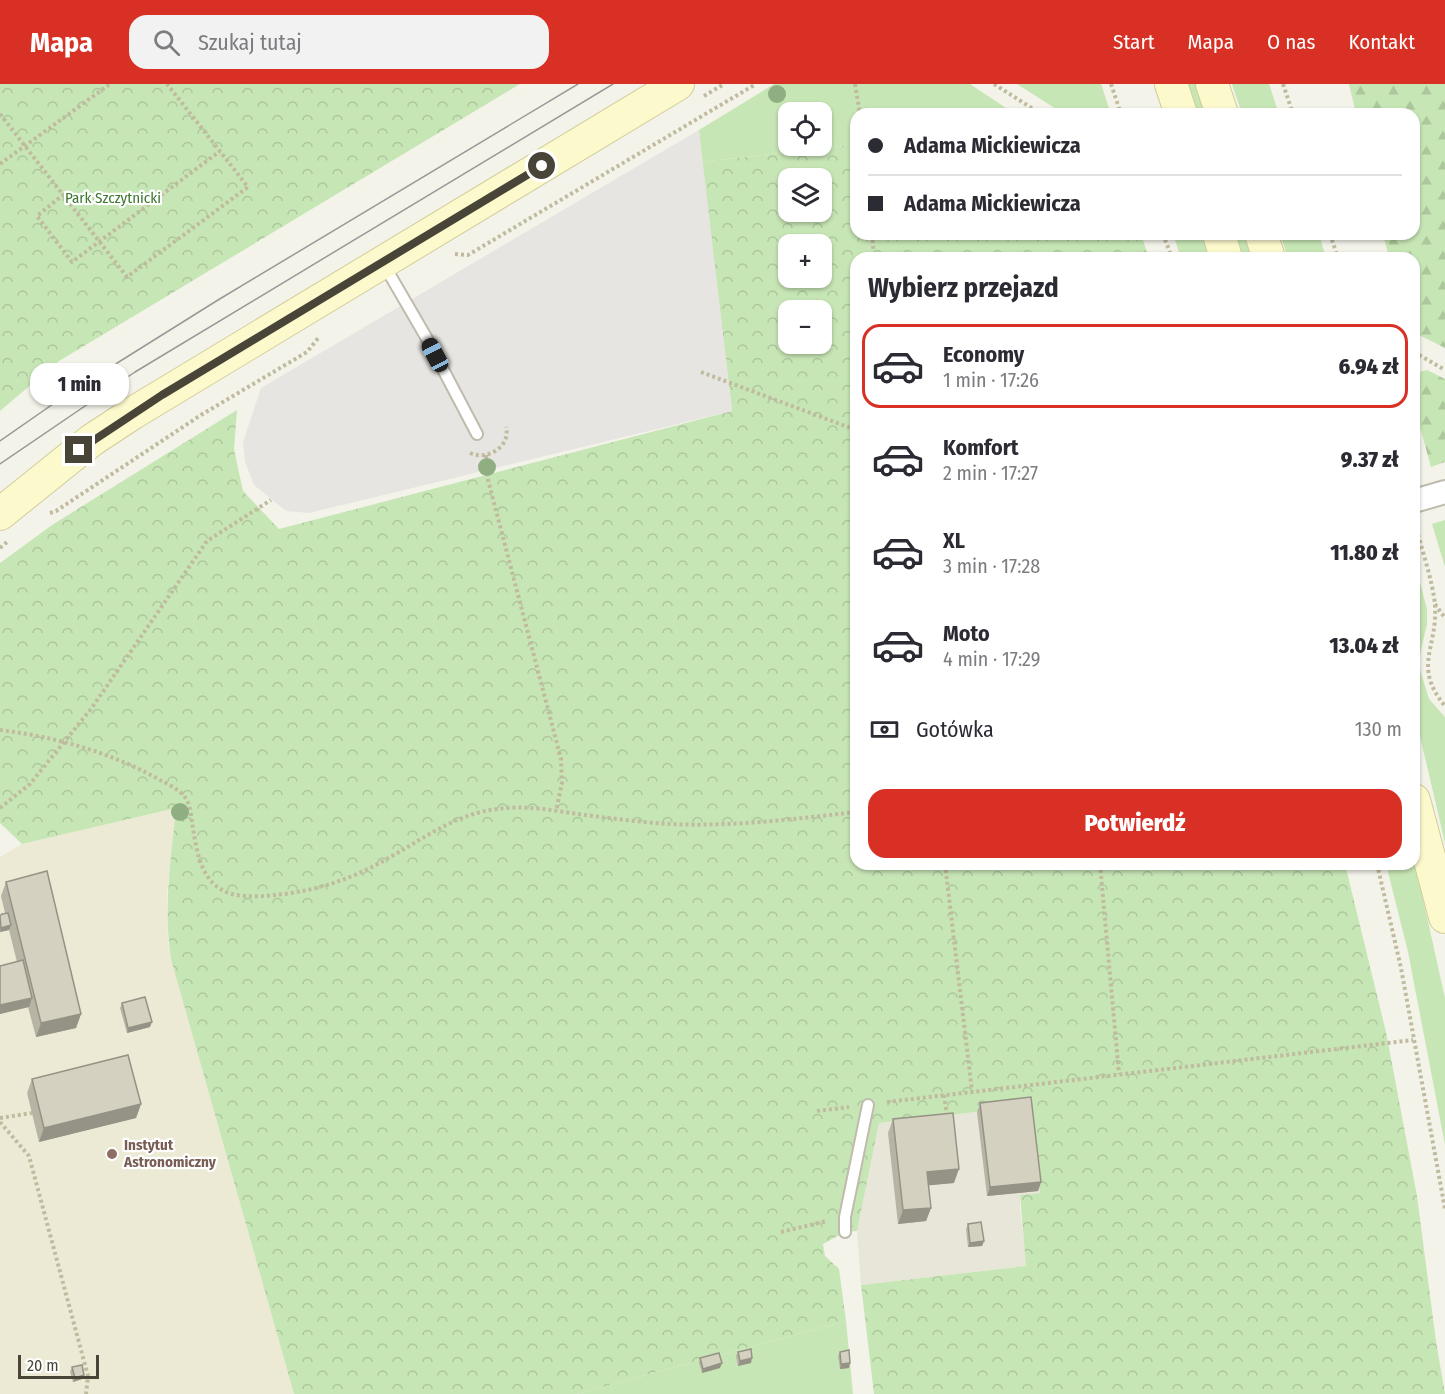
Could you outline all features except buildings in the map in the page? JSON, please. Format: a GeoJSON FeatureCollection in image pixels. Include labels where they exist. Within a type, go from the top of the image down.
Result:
{"type":"FeatureCollection","features":[{"type":"Feature","properties":{"kind":"main road"},"geometry":{"type":"LineString","coordinates":[[0,514],[92,440],[133,413],[678,84]]}},
{"type":"Feature","properties":{"kind":"main road"},"geometry":{"type":"LineString","coordinates":[[1171,84],[1179,108]]}},
{"type":"Feature","properties":{"kind":"main road"},"geometry":{"type":"LineString","coordinates":[[1212,84],[1220,108]]}},
{"type":"Feature","properties":{"kind":"main road"},"geometry":{"type":"LineString","coordinates":[[1420,823],[1445,917]]}},
{"type":"Feature","properties":{"kind":"street"},"geometry":{"type":"LineString","coordinates":[[1420,499],[1445,492]]}},
{"type":"Feature","properties":{"kind":"lane"},"geometry":{"type":"LineString","coordinates":[[383,262],[477,434]]}},
{"type":"Feature","properties":{"kind":"lane"},"geometry":{"type":"LineString","coordinates":[[845,1232],[845,1217],[868,1105]]}},
{"type":"Feature","properties":{"kind":"path"},"geometry":{"type":"LineString","coordinates":[[0,164],[110,84]]}},
{"type":"Feature","properties":{"kind":"path"},"geometry":{"type":"LineString","coordinates":[[0,114],[127,277],[248,187],[167,84]]}},
{"type":"Feature","properties":{"kind":"path"},"geometry":{"type":"LineString","coordinates":[[454,254],[468,255],[756,84]]}},
{"type":"Feature","properties":{"kind":"path"},"geometry":{"type":"LineString","coordinates":[[855,84],[859,108]]}},
{"type":"Feature","properties":{"kind":"path"},"geometry":{"type":"LineString","coordinates":[[994,84],[1032,108]]}},
{"type":"Feature","properties":{"kind":"path"},"geometry":{"type":"LineString","coordinates":[[1111,84],[1119,108]]}},
{"type":"Feature","properties":{"kind":"path"},"geometry":{"type":"LineString","coordinates":[[1283,84],[1291,108]]}},
{"type":"Feature","properties":{"kind":"path"},"geometry":{"type":"LineString","coordinates":[[64,194],[37,216],[72,262],[220,151]]}},
{"type":"Feature","properties":{"kind":"path"},"geometry":{"type":"LineString","coordinates":[[43,515],[56,511],[201,415],[307,352],[321,334]]}},
{"type":"Feature","properties":{"kind":"path"},"geometry":{"type":"LineString","coordinates":[[1420,355],[1445,370]]}},
{"type":"Feature","properties":{"kind":"path"},"geometry":{"type":"LineString","coordinates":[[701,372],[850,428]]}},
{"type":"Feature","properties":{"kind":"path"},"geometry":{"type":"LineString","coordinates":[[486,455],[488,480],[561,759],[562,783],[556,811]]}},
{"type":"Feature","properties":{"kind":"path"},"geometry":{"type":"LineString","coordinates":[[0,808],[30,783],[91,709],[207,541],[271,500]]}},
{"type":"Feature","properties":{"kind":"path"},"geometry":{"type":"LineString","coordinates":[[1420,544],[1435,603],[1434,633],[1427,658],[1428,675],[1436,695],[1445,706]]}},
{"type":"Feature","properties":{"kind":"path"},"geometry":{"type":"LineString","coordinates":[[1435,603],[1445,618]]}},
{"type":"Feature","properties":{"kind":"path"},"geometry":{"type":"LineString","coordinates":[[0,730],[41,736],[88,748],[131,765],[173,788],[183,795],[191,812],[198,857],[203,870],[218,889],[237,895],[268,896],[304,892],[333,885],[383,862],[446,824],[473,814],[496,809],[531,808],[671,824],[768,822],[850,813]]}},
{"type":"Feature","properties":{"kind":"path"},"geometry":{"type":"LineString","coordinates":[[946,870],[972,1091]]}},
{"type":"Feature","properties":{"kind":"path"},"geometry":{"type":"LineString","coordinates":[[1101,870],[1119,1074]]}},
{"type":"Feature","properties":{"kind":"path"},"geometry":{"type":"LineString","coordinates":[[1378,870],[1401,968],[1445,1209]]}},
{"type":"Feature","properties":{"kind":"path"},"geometry":{"type":"LineString","coordinates":[[817,1111],[1413,1040]]}},
{"type":"Feature","properties":{"kind":"path"},"geometry":{"type":"LineString","coordinates":[[944,1095],[947,1115]]}},
{"type":"Feature","properties":{"kind":"path"},"geometry":{"type":"LineString","coordinates":[[32,1113],[0,1120],[29,1156],[88,1376],[86,1394]]}},
{"type":"Feature","properties":{"kind":"path"},"geometry":{"type":"LineString","coordinates":[[781,1232],[845,1217]]}},
{"type":"Feature","properties":{"kind":"shaded area"},"geometry":{"type":"Polygon","coordinates":[[[699,130],[732,411],[309,513],[286,511],[254,485],[245,462],[243,442],[261,388],[699,130]]]}},
{"type":"Feature","properties":{"kind":"shaded area","name":"Instytut Astronomiczny"},"geometry":{"type":"Polygon","coordinates":[[[176,808],[167,894],[168,942],[171,958],[294,1394],[0,1394],[0,857],[22,844],[176,808]]]}},
{"type":"Feature","properties":{"kind":"shaded area"},"geometry":{"type":"Polygon","coordinates":[[[1029,1106],[1040,1193],[1020,1195],[1027,1266],[861,1285],[857,1231],[879,1123],[1029,1106]]]}},
{"type":"Feature","properties":{"kind":"green space","name":"Park Szczytnicki"},"geometry":{"type":"Polygon","coordinates":[[[0,84],[520,84],[59,361],[0,411],[0,84]]]}},
{"type":"Feature","properties":{"kind":"green space"},"geometry":{"type":"Polygon","coordinates":[[[774,84],[970,84],[1006,108],[850,108],[850,145],[832,147],[832,102],[778,102],[778,153],[702,162],[699,130],[774,84]]]}},
{"type":"Feature","properties":{"kind":"green space"},"geometry":{"type":"Polygon","coordinates":[[[1017,84],[1101,84],[1109,108],[1055,108],[1017,84]]]}},
{"type":"Feature","properties":{"kind":"green space"},"geometry":{"type":"Polygon","coordinates":[[[1187,84],[1196,84],[1204,108],[1195,108],[1187,84]]]}},
{"type":"Feature","properties":{"kind":"green space"},"geometry":{"type":"Polygon","coordinates":[[[1232,84],[1269,84],[1277,108],[1240,108],[1232,84]]]}},
{"type":"Feature","properties":{"kind":"green space"},"geometry":{"type":"Polygon","coordinates":[[[1349,84],[1445,84],[1445,348],[1420,336],[1420,252],[1388,252],[1384,240],[1420,240],[1420,108],[1355,108],[1349,84]]]}},
{"type":"Feature","properties":{"kind":"green space"},"geometry":{"type":"Polygon","coordinates":[[[850,145],[850,240],[1143,240],[1147,252],[850,252],[850,870],[1346,870],[1386,1032],[1417,1196],[1445,1394],[874,1394],[861,1285],[1026,1266],[1020,1195],[1040,1193],[1028,1106],[879,1123],[857,1231],[845,1232],[823,1244],[825,1256],[839,1269],[846,1321],[576,1394],[294,1394],[171,959],[168,902],[176,808],[22,844],[0,823],[0,563],[52,525],[237,410],[234,449],[243,491],[279,529],[732,411],[702,162],[778,153],[778,156],[832,156],[832,147],[850,145]]]}},
{"type":"Feature","properties":{"kind":"green space"},"geometry":{"type":"Polygon","coordinates":[[[1175,240],[1206,240],[1210,252],[1179,252],[1175,240]]]}},
{"type":"Feature","properties":{"kind":"green space"},"geometry":{"type":"Polygon","coordinates":[[[1237,240],[1249,240],[1253,252],[1240,252],[1237,240]]]}},
{"type":"Feature","properties":{"kind":"green space"},"geometry":{"type":"Polygon","coordinates":[[[1282,240],[1321,240],[1324,252],[1286,252],[1282,240]]]}},
{"type":"Feature","properties":{"kind":"green space"},"geometry":{"type":"Polygon","coordinates":[[[1427,370],[1445,379],[1445,462],[1431,467],[1420,427],[1420,372],[1427,370]]]}},
{"type":"Feature","properties":{"kind":"green space"},"geometry":{"type":"Polygon","coordinates":[[[1445,520],[1445,567],[1432,524],[1445,520]]]}},
{"type":"Feature","properties":{"kind":"green space"},"geometry":{"type":"Polygon","coordinates":[[[1420,583],[1427,609],[1427,624],[1420,654],[1420,583]]]}},
{"type":"Feature","properties":{"kind":"green space"},"geometry":{"type":"Polygon","coordinates":[[[1420,670],[1429,699],[1445,717],[1445,843],[1420,736],[1420,670]]]}},
{"type":"Feature","properties":{"kind":"green space"},"geometry":{"type":"Polygon","coordinates":[[[1388,870],[1417,870],[1445,998],[1445,1145],[1408,952],[1388,870]]]}},
{"type":"Feature","properties":{"kind":"green space"},"geometry":{"type":"Polygon","coordinates":[[[846,1321],[853,1394],[576,1394],[846,1321]]]}},
{"type":"Feature","properties":{"kind":"tram line"},"geometry":{"type":"LineString","coordinates":[[0,441],[66,395],[218,300],[578,84]]}},
{"type":"Feature","properties":{"kind":"tram line"},"geometry":{"type":"LineString","coordinates":[[0,464],[135,372],[613,84]]}},
{"type":"Feature","properties":{"kind":"place","name":"Instytut Astronomiczny"},"geometry":{"type":"Point","coordinates":[112,1154]}},
{"type":"Feature","properties":{"kind":"route"},"geometry":{"type":"LineString","coordinates":[[79,450],[162,395],[542,166]]}}]}
